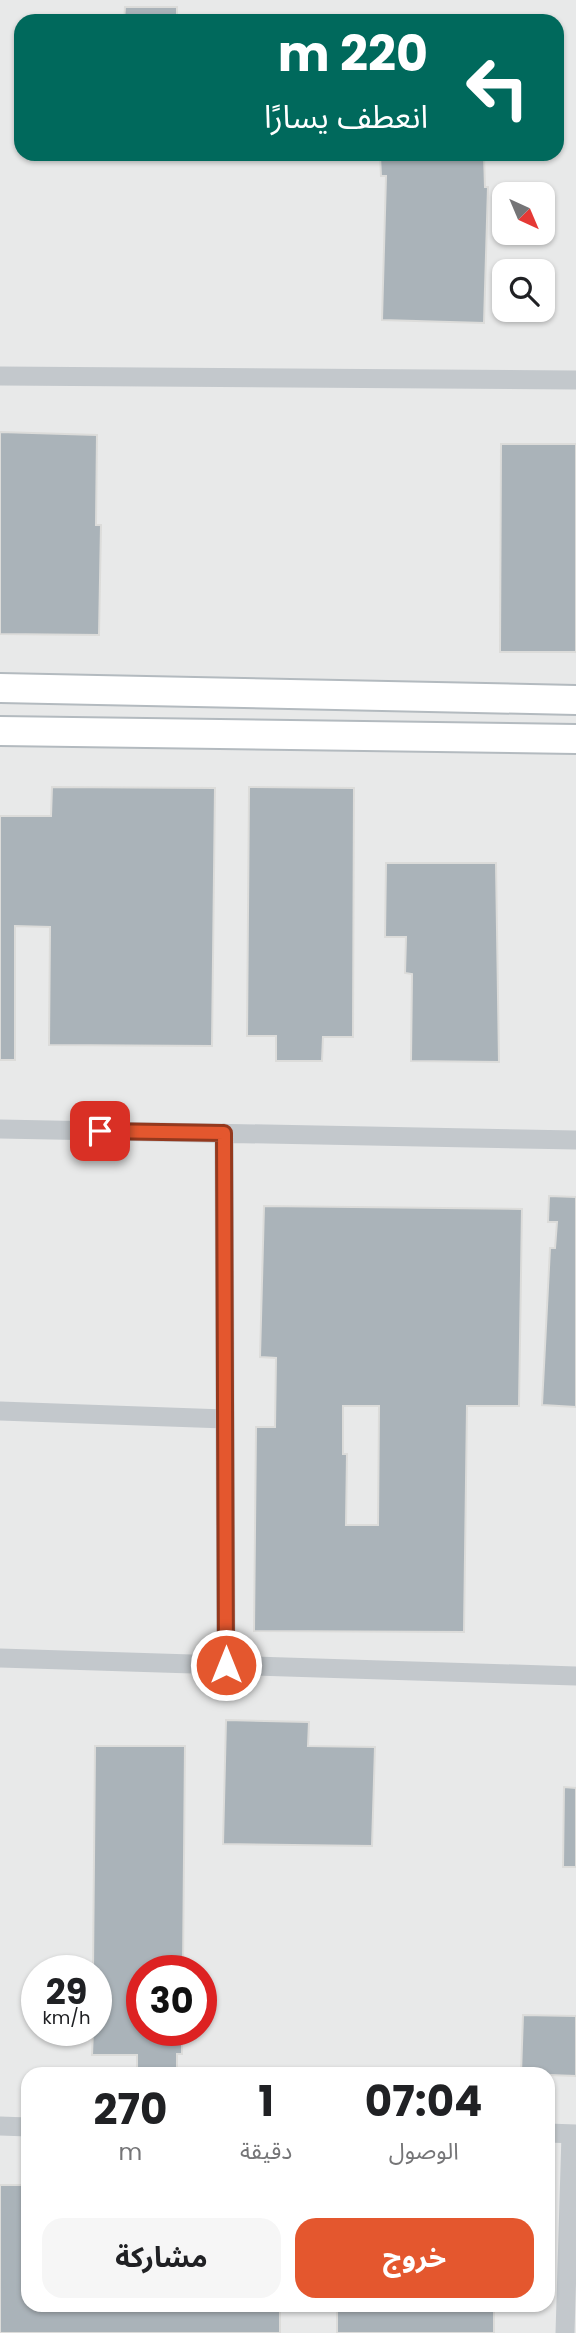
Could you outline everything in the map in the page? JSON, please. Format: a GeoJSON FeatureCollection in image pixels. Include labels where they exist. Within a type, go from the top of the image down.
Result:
{"type":"FeatureCollection","features":[{"type":"Feature","properties":{"kind":"main road"},"geometry":{"type":"LineString","coordinates":[[0,688],[576,700]]}},
{"type":"Feature","properties":{"kind":"main road"},"geometry":{"type":"LineString","coordinates":[[0,731],[576,738]]}},
{"type":"Feature","properties":{"kind":"street"},"geometry":{"type":"LineString","coordinates":[[0,376],[576,380]]}},
{"type":"Feature","properties":{"kind":"street"},"geometry":{"type":"LineString","coordinates":[[0,1129],[576,1140]]}},
{"type":"Feature","properties":{"kind":"street"},"geometry":{"type":"LineString","coordinates":[[224,1133],[226,1665]]}},
{"type":"Feature","properties":{"kind":"street"},"geometry":{"type":"LineString","coordinates":[[0,1411],[225,1419]]}},
{"type":"Feature","properties":{"kind":"street"},"geometry":{"type":"LineString","coordinates":[[0,1658],[576,1676]]}},
{"type":"Feature","properties":{"kind":"street"},"geometry":{"type":"LineString","coordinates":[[0,2126],[21,2127]]}},
{"type":"Feature","properties":{"kind":"street"},"geometry":{"type":"LineString","coordinates":[[555,2133],[574,2134],[565,2333]]}},
{"type":"Feature","properties":{"kind":"shaded area"},"geometry":{"type":"Polygon","coordinates":[[[0,0],[576,0],[576,2333],[0,2333],[0,0]]]}},
{"type":"Feature","properties":{"kind":"building"},"geometry":{"type":"Polygon","coordinates":[[[125,7],[177,7],[177,14],[124,14],[125,7]]]}},
{"type":"Feature","properties":{"kind":"building"},"geometry":{"type":"Polygon","coordinates":[[[380,161],[484,161],[485,187],[488,187],[484,323],[382,320],[386,176],[381,176],[380,161]]]}},
{"type":"Feature","properties":{"kind":"building"},"geometry":{"type":"Polygon","coordinates":[[[0,432],[97,435],[96,525],[101,525],[99,635],[0,634],[0,432]]]}},
{"type":"Feature","properties":{"kind":"building"},"geometry":{"type":"Polygon","coordinates":[[[501,444],[576,444],[576,652],[500,652],[501,444]]]}},
{"type":"Feature","properties":{"kind":"building"},"geometry":{"type":"Polygon","coordinates":[[[52,787],[215,788],[212,1046],[49,1045],[50,927],[15,926],[15,1060],[0,1060],[0,816],[51,816],[52,787]]]}},
{"type":"Feature","properties":{"kind":"building"},"geometry":{"type":"Polygon","coordinates":[[[249,787],[354,788],[353,1037],[323,1037],[322,1061],[276,1061],[276,1036],[247,1036],[249,787]]]}},
{"type":"Feature","properties":{"kind":"building"},"geometry":{"type":"Polygon","coordinates":[[[386,863],[496,863],[499,1062],[411,1061],[412,974],[405,973],[406,937],[385,937],[386,863]]]}},
{"type":"Feature","properties":{"kind":"building"},"geometry":{"type":"Polygon","coordinates":[[[549,1196],[576,1197],[576,1407],[542,1405],[550,1248],[555,1248],[557,1222],[548,1222],[549,1196]]]}},
{"type":"Feature","properties":{"kind":"building"},"geometry":{"type":"Polygon","coordinates":[[[264,1206],[522,1209],[519,1406],[467,1406],[464,1632],[254,1631],[256,1427],[275,1427],[276,1358],[260,1357],[264,1206]],[[343,1406],[343,1454],[347,1454],[346,1525],[378,1525],[379,1406],[343,1406]]]}},
{"type":"Feature","properties":{"kind":"building"},"geometry":{"type":"Polygon","coordinates":[[[226,1720],[309,1722],[308,1746],[375,1747],[372,1846],[223,1844],[226,1720]]]}},
{"type":"Feature","properties":{"kind":"building"},"geometry":{"type":"Polygon","coordinates":[[[95,1746],[185,1746],[183,1955],[126,1955],[126,2046],[182,2046],[182,2054],[177,2054],[177,2067],[137,2067],[137,2055],[92,2055],[92,2046],[112,2046],[112,1955],[93,1955],[95,1746]]]}},
{"type":"Feature","properties":{"kind":"building"},"geometry":{"type":"Polygon","coordinates":[[[564,1787],[576,1788],[576,1867],[563,1867],[564,1787]]]}},
{"type":"Feature","properties":{"kind":"building"},"geometry":{"type":"Polygon","coordinates":[[[523,2015],[576,2016],[576,2076],[555,2075],[555,2067],[521,2067],[523,2015]]]}},
{"type":"Feature","properties":{"kind":"building"},"geometry":{"type":"Polygon","coordinates":[[[0,2185],[21,2185],[21,2312],[280,2312],[280,2333],[0,2333],[0,2185]]]}},
{"type":"Feature","properties":{"kind":"building"},"geometry":{"type":"Polygon","coordinates":[[[337,2312],[494,2312],[494,2333],[337,2333],[337,2312]]]}},
{"type":"Feature","properties":{"kind":"route"},"geometry":{"type":"LineString","coordinates":[[100,1131],[224,1133],[226,1665]]}}]}
